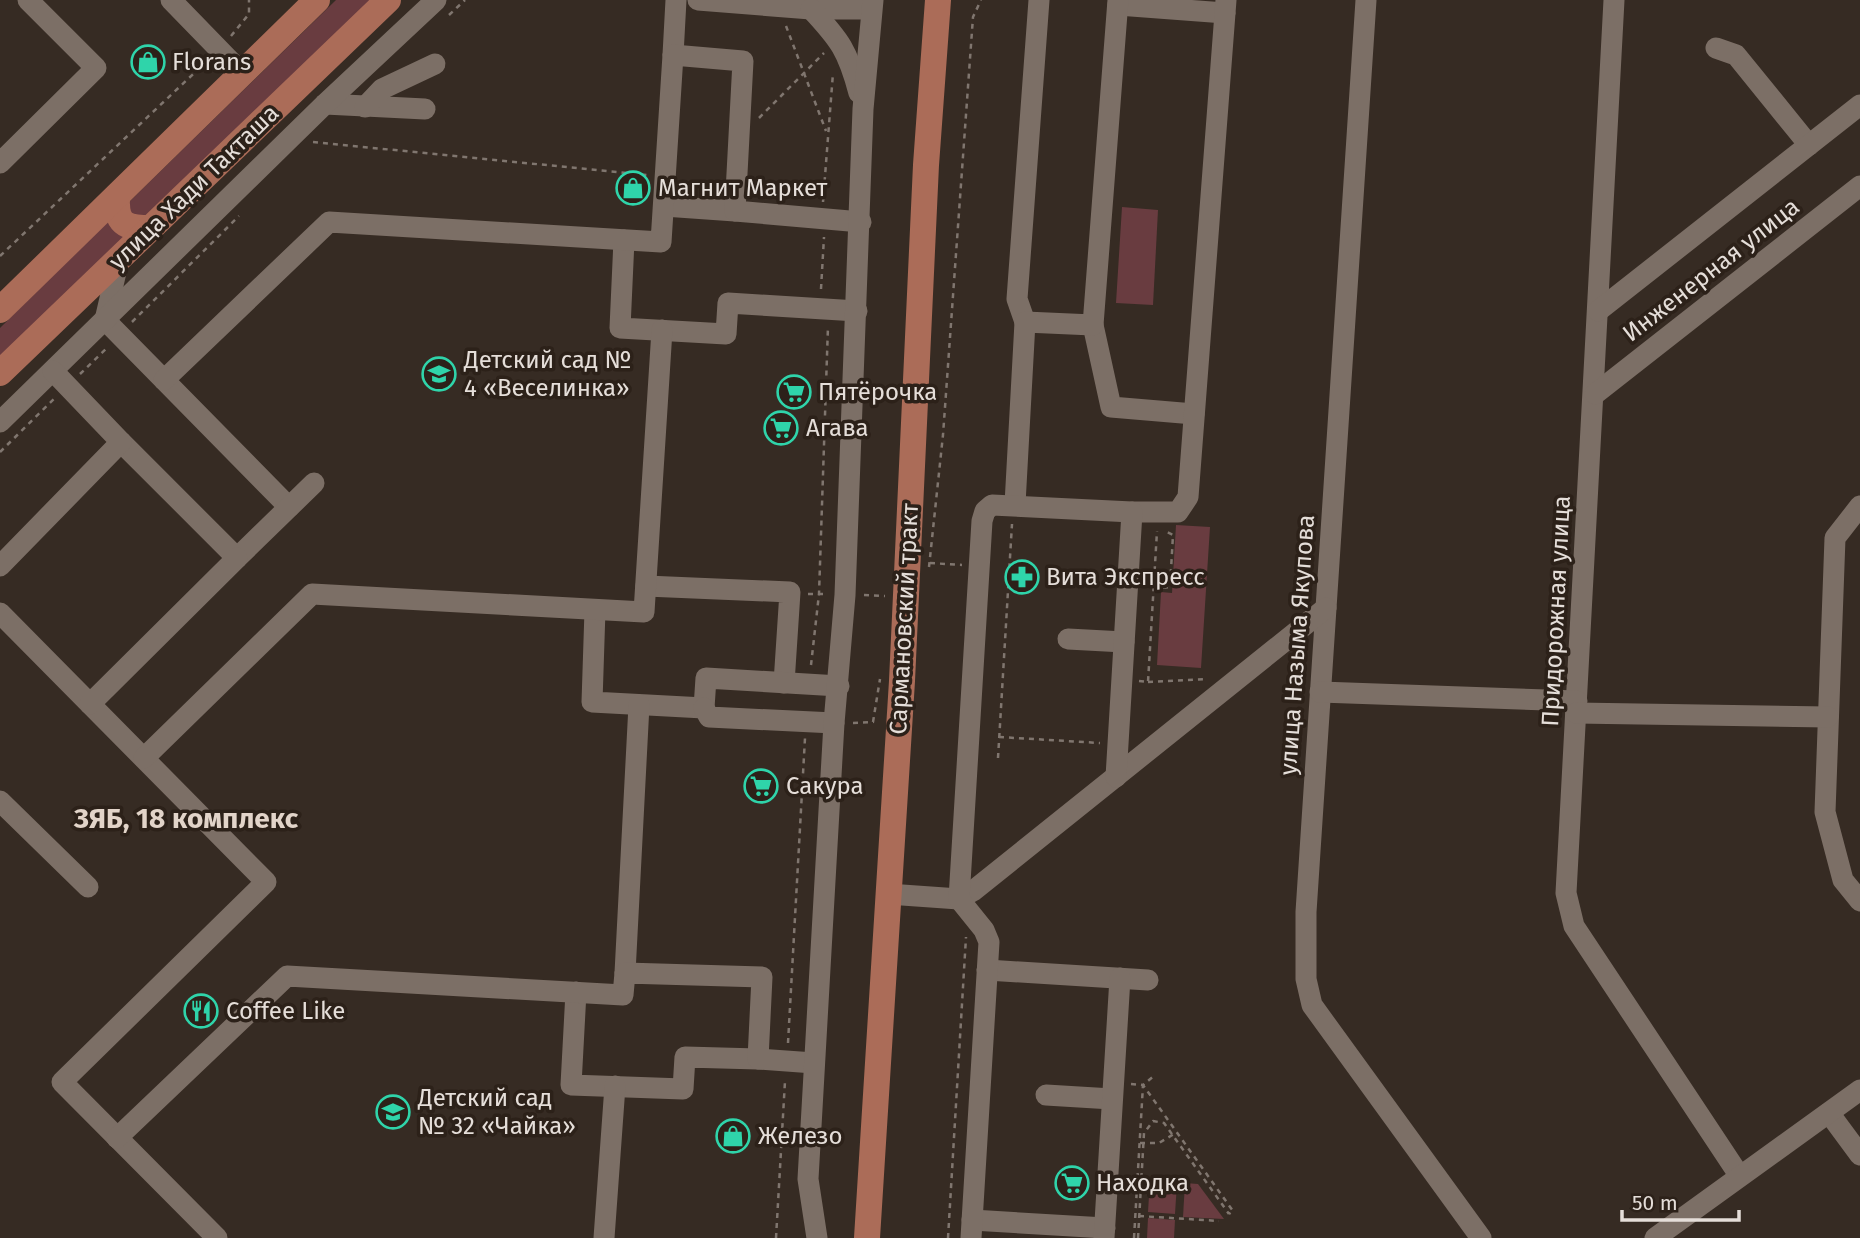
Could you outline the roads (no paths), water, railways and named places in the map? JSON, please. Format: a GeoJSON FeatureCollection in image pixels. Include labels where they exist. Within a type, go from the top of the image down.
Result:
{"type":"FeatureCollection","features":[{"type":"Feature","properties":{"kind":"main road","name":"улица Хади Такташа"},"geometry":{"type":"LineString","coordinates":[[0,310],[317,0]]}},
{"type":"Feature","properties":{"kind":"main road","name":"улица Хади Такташа"},"geometry":{"type":"LineString","coordinates":[[0,373],[388,0]]}},
{"type":"Feature","properties":{"kind":"main road","name":"Сармановский тракт"},"geometry":{"type":"LineString","coordinates":[[867,1238],[937,0]]}},
{"type":"Feature","properties":{"kind":"main road"},"geometry":{"type":"LineString","coordinates":[[117,196],[117,213],[123,223],[133,228],[151,228]]}},
{"type":"Feature","properties":{"kind":"street"},"geometry":{"type":"LineString","coordinates":[[0,163],[96,68],[29,0]]}},
{"type":"Feature","properties":{"kind":"street"},"geometry":{"type":"LineString","coordinates":[[171,0],[242,73]]}},
{"type":"Feature","properties":{"kind":"street"},"geometry":{"type":"LineString","coordinates":[[164,380],[329,222],[661,242],[676,0]]}},
{"type":"Feature","properties":{"kind":"street"},"geometry":{"type":"LineString","coordinates":[[698,0],[752,1],[811,9],[871,5],[863,108],[861,222],[845,594],[834,723],[808,1179],[817,1238]]}},
{"type":"Feature","properties":{"kind":"street"},"geometry":{"type":"LineString","coordinates":[[1015,504],[1025,322],[1017,299],[1039,0]]}},
{"type":"Feature","properties":{"kind":"street","name":"улица Назыма Якупова"},"geometry":{"type":"LineString","coordinates":[[1366,0],[1306,912],[1306,979],[1312,1005],[1481,1238]]}},
{"type":"Feature","properties":{"kind":"street","name":"Придорожная улица"},"geometry":{"type":"LineString","coordinates":[[1614,0],[1566,893],[1574,926],[1739,1175]]}},
{"type":"Feature","properties":{"kind":"street"},"geometry":{"type":"LineString","coordinates":[[1120,978],[1104,1233],[972,1229],[988,936],[963,904],[982,520],[985,511],[992,505],[1015,504],[1169,514],[1185,506],[1194,414],[1226,7],[1118,2],[1093,325],[1111,407],[1194,414]]}},
{"type":"Feature","properties":{"kind":"street"},"geometry":{"type":"LineString","coordinates":[[0,422],[60,378],[105,320],[325,104],[386,47],[441,9]]}},
{"type":"Feature","properties":{"kind":"street"},"geometry":{"type":"LineString","coordinates":[[811,9],[837,35],[854,75],[863,108]]}},
{"type":"Feature","properties":{"kind":"street"},"geometry":{"type":"LineString","coordinates":[[330,56],[386,47]]}},
{"type":"Feature","properties":{"kind":"street"},"geometry":{"type":"LineString","coordinates":[[1716,48],[1736,55],[1809,145]]}},
{"type":"Feature","properties":{"kind":"street"},"geometry":{"type":"LineString","coordinates":[[673,55],[743,61],[735,211]]}},
{"type":"Feature","properties":{"kind":"street"},"geometry":{"type":"LineString","coordinates":[[365,107],[382,89],[435,64]]}},
{"type":"Feature","properties":{"kind":"street"},"geometry":{"type":"LineString","coordinates":[[325,104],[425,109]]}},
{"type":"Feature","properties":{"kind":"street"},"geometry":{"type":"LineString","coordinates":[[1598,311],[1860,104]]}},
{"type":"Feature","properties":{"kind":"street","name":"Инженерная улица"},"geometry":{"type":"LineString","coordinates":[[1594,394],[1860,186]]}},
{"type":"Feature","properties":{"kind":"street"},"geometry":{"type":"LineString","coordinates":[[664,199],[735,211],[861,222]]}},
{"type":"Feature","properties":{"kind":"street"},"geometry":{"type":"LineString","coordinates":[[624,240],[620,328],[726,334],[728,303],[857,311]]}},
{"type":"Feature","properties":{"kind":"street"},"geometry":{"type":"LineString","coordinates":[[105,320],[119,258]]}},
{"type":"Feature","properties":{"kind":"street"},"geometry":{"type":"LineString","coordinates":[[105,320],[289,507]]}},
{"type":"Feature","properties":{"kind":"street"},"geometry":{"type":"LineString","coordinates":[[1025,322],[1093,325]]}},
{"type":"Feature","properties":{"kind":"street"},"geometry":{"type":"LineString","coordinates":[[144,758],[312,594],[644,612],[662,330]]}},
{"type":"Feature","properties":{"kind":"street"},"geometry":{"type":"LineString","coordinates":[[60,378],[237,558]]}},
{"type":"Feature","properties":{"kind":"street"},"geometry":{"type":"LineString","coordinates":[[0,566],[121,442]]}},
{"type":"Feature","properties":{"kind":"street"},"geometry":{"type":"LineString","coordinates":[[90,704],[314,483]]}},
{"type":"Feature","properties":{"kind":"street"},"geometry":{"type":"LineString","coordinates":[[1860,506],[1835,538],[1825,812],[1843,880],[1860,901]]}},
{"type":"Feature","properties":{"kind":"street"},"geometry":{"type":"LineString","coordinates":[[1116,777],[1132,512]]}},
{"type":"Feature","properties":{"kind":"street"},"geometry":{"type":"LineString","coordinates":[[646,586],[790,593],[784,683]]}},
{"type":"Feature","properties":{"kind":"street"},"geometry":{"type":"LineString","coordinates":[[963,904],[987,880],[1326,608]]}},
{"type":"Feature","properties":{"kind":"street"},"geometry":{"type":"LineString","coordinates":[[595,610],[592,702],[704,708]]}},
{"type":"Feature","properties":{"kind":"street"},"geometry":{"type":"LineString","coordinates":[[0,613],[266,881],[62,1082],[216,1238]]}},
{"type":"Feature","properties":{"kind":"street"},"geometry":{"type":"LineString","coordinates":[[1068,639],[1124,642]]}},
{"type":"Feature","properties":{"kind":"street"},"geometry":{"type":"LineString","coordinates":[[834,723],[806,724],[709,717],[704,708],[706,678],[839,686]]}},
{"type":"Feature","properties":{"kind":"street"},"geometry":{"type":"LineString","coordinates":[[1320,692],[1576,707],[1828,717]]}},
{"type":"Feature","properties":{"kind":"street"},"geometry":{"type":"LineString","coordinates":[[117,1138],[287,976],[623,995],[639,705]]}},
{"type":"Feature","properties":{"kind":"street"},"geometry":{"type":"LineString","coordinates":[[0,801],[88,887]]}},
{"type":"Feature","properties":{"kind":"street"},"geometry":{"type":"LineString","coordinates":[[888,894],[963,904]]}},
{"type":"Feature","properties":{"kind":"street"},"geometry":{"type":"LineString","coordinates":[[987,970],[1148,980]]}},
{"type":"Feature","properties":{"kind":"street"},"geometry":{"type":"LineString","coordinates":[[625,973],[762,976],[758,1059]]}},
{"type":"Feature","properties":{"kind":"street"},"geometry":{"type":"LineString","coordinates":[[576,992],[571,1085],[683,1089],[685,1056],[814,1063]]}},
{"type":"Feature","properties":{"kind":"street"},"geometry":{"type":"LineString","coordinates":[[604,1238],[615,1086]]}},
{"type":"Feature","properties":{"kind":"street"},"geometry":{"type":"LineString","coordinates":[[1654,1238],[1860,1090]]}},
{"type":"Feature","properties":{"kind":"street"},"geometry":{"type":"LineString","coordinates":[[1046,1096],[1113,1091]]}},
{"type":"Feature","properties":{"kind":"street"},"geometry":{"type":"LineString","coordinates":[[1829,1113],[1860,1155]]}},
{"type":"Feature","properties":{"kind":"place","name":"Florans"},"geometry":{"type":"Point","coordinates":[148,62]}},
{"type":"Feature","properties":{"kind":"place","name":"Магнит Маркет"},"geometry":{"type":"Point","coordinates":[633,188]}},
{"type":"Feature","properties":{"kind":"place","name":"Детский сад № 4 «Веселинка»"},"geometry":{"type":"Point","coordinates":[439,374]}},
{"type":"Feature","properties":{"kind":"place","name":"Пятёрочка"},"geometry":{"type":"Point","coordinates":[794,392]}},
{"type":"Feature","properties":{"kind":"place","name":"Агава"},"geometry":{"type":"Point","coordinates":[781,428]}},
{"type":"Feature","properties":{"kind":"place","name":"Вита Экспресс"},"geometry":{"type":"Point","coordinates":[1022,577]}},
{"type":"Feature","properties":{"kind":"place","name":"Сакура"},"geometry":{"type":"Point","coordinates":[761,786]}},
{"type":"Feature","properties":{"kind":"place","name":"Coffee Like"},"geometry":{"type":"Point","coordinates":[201,1011]}},
{"type":"Feature","properties":{"kind":"place","name":"Детский сад № 32 «Чайка»"},"geometry":{"type":"Point","coordinates":[393,1112]}},
{"type":"Feature","properties":{"kind":"place","name":"Железо"},"geometry":{"type":"Point","coordinates":[733,1136]}},
{"type":"Feature","properties":{"kind":"place","name":"Находка"},"geometry":{"type":"Point","coordinates":[1072,1183]}},
{"type":"Feature","properties":{"kind":"district","name":"ЗЯБ, 18 комплекс"},"geometry":{"type":"Point","coordinates":[186,818]}}]}
